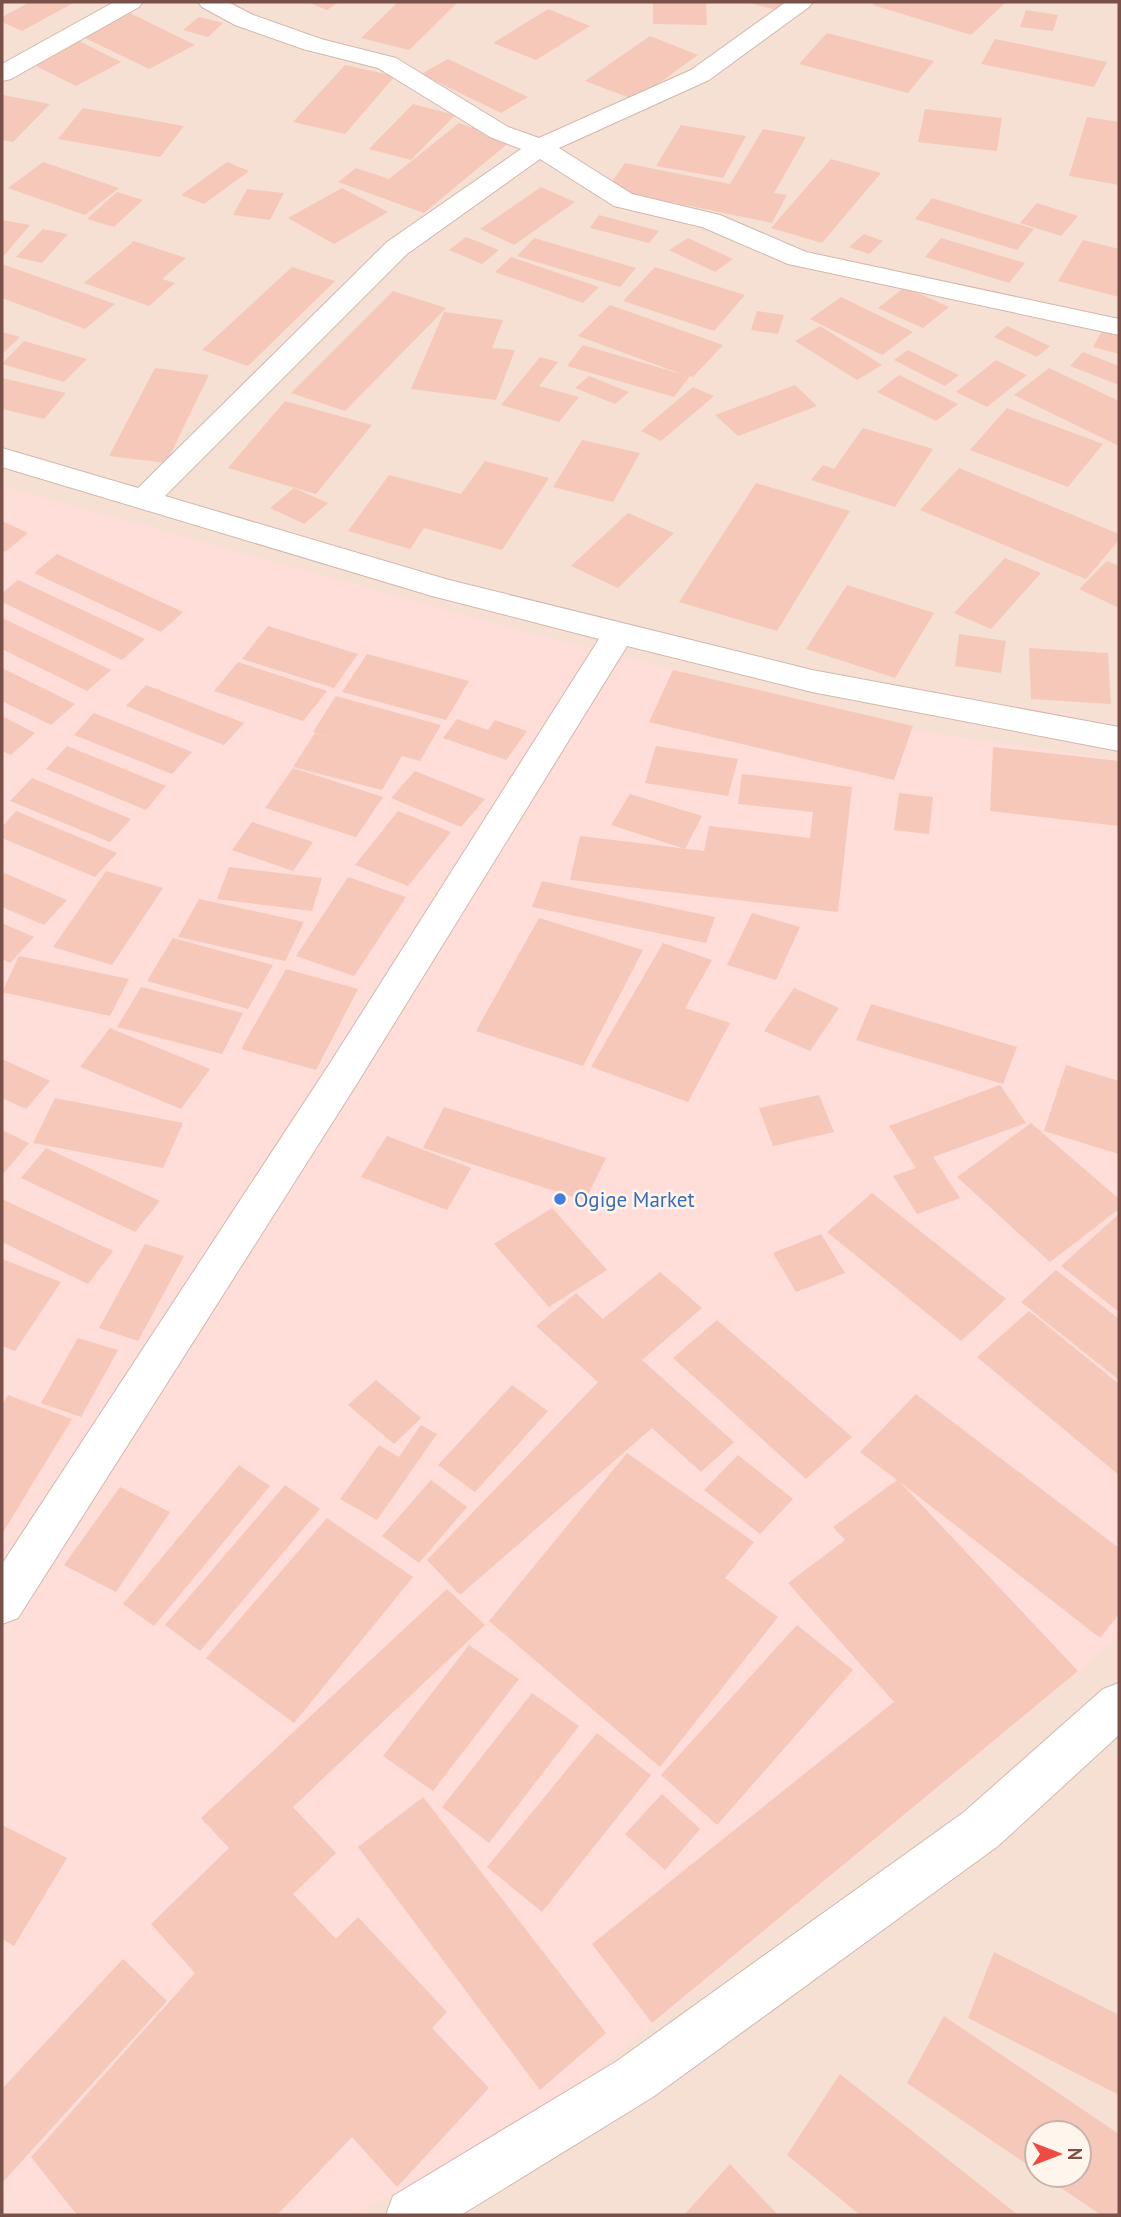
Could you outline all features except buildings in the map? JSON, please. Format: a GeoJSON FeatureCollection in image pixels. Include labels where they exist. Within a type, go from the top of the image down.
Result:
{"type":"FeatureCollection","features":[{"type":"Feature","properties":{"kind":"street"},"geometry":{"type":"LineString","coordinates":[[2,74],[131,2]]}},
{"type":"Feature","properties":{"kind":"street"},"geometry":{"type":"LineString","coordinates":[[209,2],[244,20],[312,44],[387,63],[499,132],[540,147],[623,201],[711,221],[798,258],[1119,327]]}},
{"type":"Feature","properties":{"kind":"street"},"geometry":{"type":"LineString","coordinates":[[142,501],[397,248],[540,147],[700,75],[801,2]]}},
{"type":"Feature","properties":{"kind":"street"},"geometry":{"type":"LineString","coordinates":[[2,457],[443,589],[812,681],[1119,739]]}},
{"type":"Feature","properties":{"kind":"street"},"geometry":{"type":"LineString","coordinates":[[2,1603],[345,1071],[619,633]]}},
{"type":"Feature","properties":{"kind":"street"},"geometry":{"type":"LineString","coordinates":[[412,2215],[635,2079],[724,2015],[981,1829],[1119,1704]]}},
{"type":"Feature","properties":{"kind":"shaded area","name":"Ogige Market"},"geometry":{"type":"Polygon","coordinates":[[[2,2],[1119,2],[1119,2215],[2,2215],[2,2]]]}},
{"type":"Feature","properties":{"kind":"shaded area","name":"Ogige Market"},"geometry":{"type":"Polygon","coordinates":[[[2,486],[519,630],[918,731],[1119,760],[1119,1638],[542,2116],[355,2215],[2,2215],[2,486]]]}},
{"type":"Feature","properties":{"kind":"place","name":"Ogige Market"},"geometry":{"type":"Point","coordinates":[560,1199]}}]}
